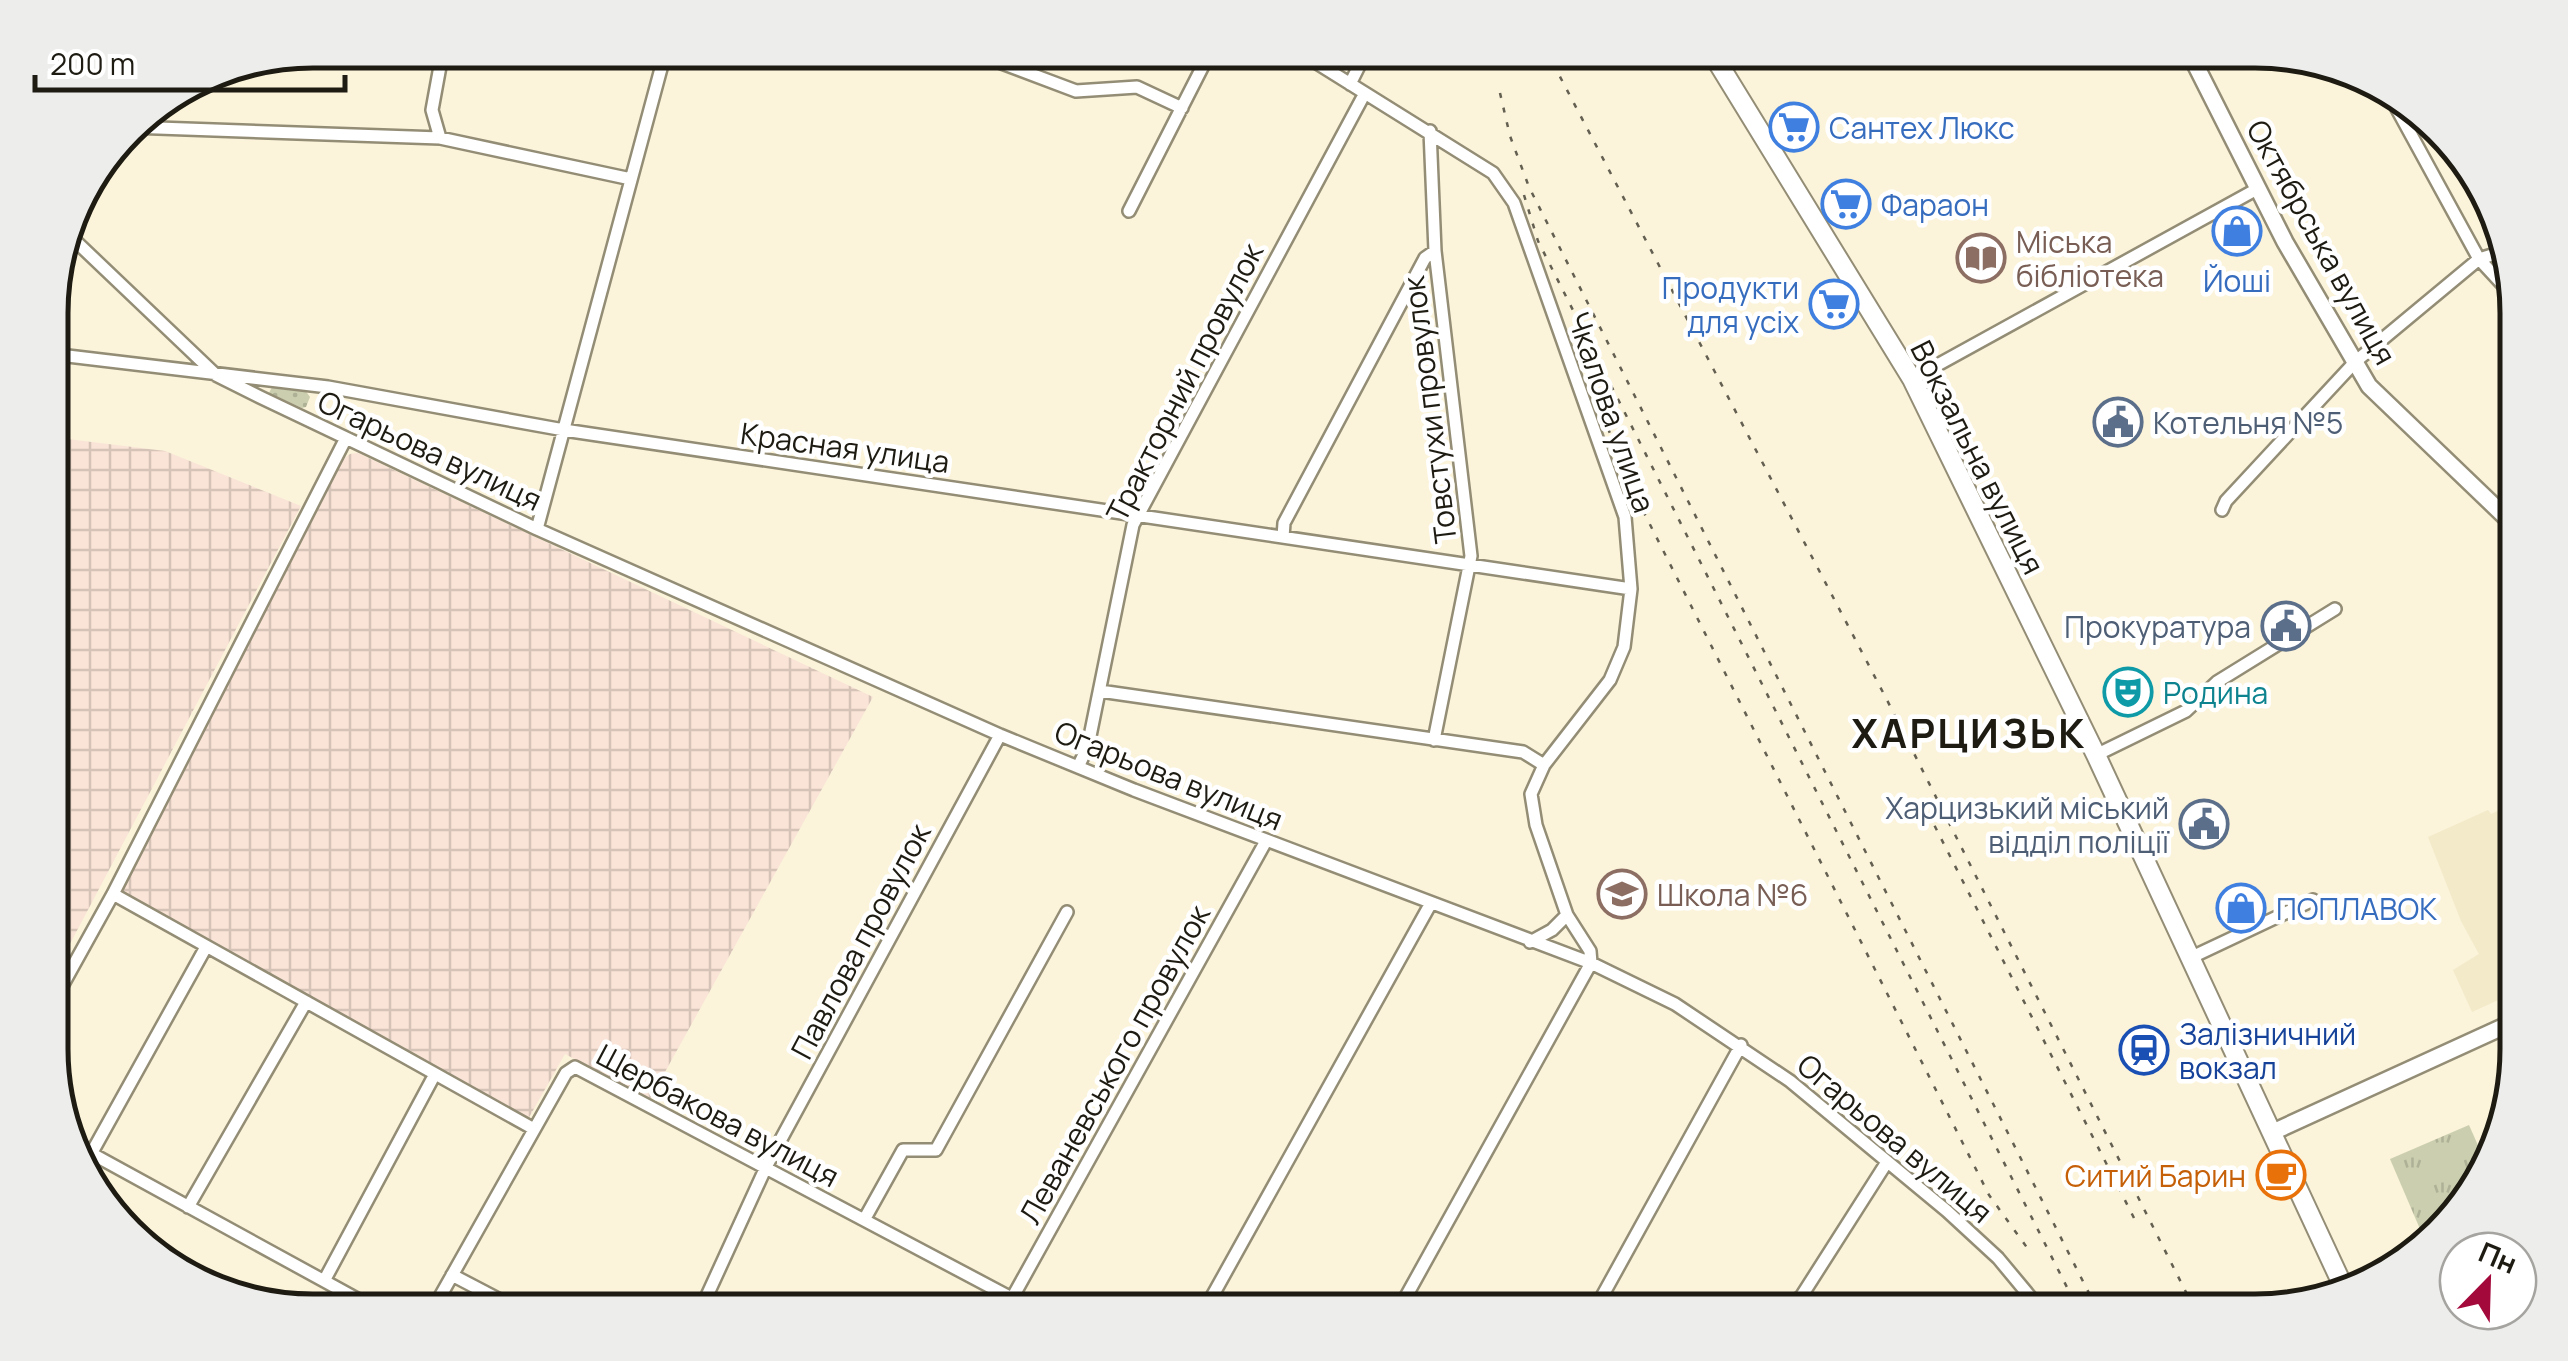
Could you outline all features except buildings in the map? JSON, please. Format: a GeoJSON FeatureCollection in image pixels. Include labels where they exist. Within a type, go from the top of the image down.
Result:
{"type":"FeatureCollection","features":[{"type":"Feature","properties":{"kind":"main road","name":"Вокзальна вулиця"},"geometry":{"type":"LineString","coordinates":[[1721,68],[1912,380],[2096,755],[2339,1278]]}},
{"type":"Feature","properties":{"kind":"main road","name":"Октябрська вулиця"},"geometry":{"type":"LineString","coordinates":[[2197,68],[2257,189],[2369,386],[2500,513]]}},
{"type":"Feature","properties":{"kind":"main road"},"geometry":{"type":"LineString","coordinates":[[2273,1132],[2500,1028]]}},
{"type":"Feature","properties":{"kind":"street"},"geometry":{"type":"LineString","coordinates":[[440,68],[432,110],[440,138]]}},
{"type":"Feature","properties":{"kind":"street"},"geometry":{"type":"LineString","coordinates":[[537,528],[661,68]]}},
{"type":"Feature","properties":{"kind":"street"},"geometry":{"type":"LineString","coordinates":[[1016,68],[1076,90],[1137,87],[1182,108]]}},
{"type":"Feature","properties":{"kind":"street"},"geometry":{"type":"LineString","coordinates":[[1130,211],[1202,68]]}},
{"type":"Feature","properties":{"kind":"street","name":"Чкалова улица"},"geometry":{"type":"LineString","coordinates":[[1325,68],[1494,173],[1514,203],[1625,516],[1631,589],[1624,647],[1610,680],[1544,765],[1531,794],[1536,825],[1567,914],[1590,950],[1592,963]]}},
{"type":"Feature","properties":{"kind":"street"},"geometry":{"type":"LineString","coordinates":[[1350,84],[1359,68]]}},
{"type":"Feature","properties":{"kind":"street","name":"Тракторний провулок"},"geometry":{"type":"LineString","coordinates":[[1078,768],[1088,746],[1132,525],[1364,93]]}},
{"type":"Feature","properties":{"kind":"street"},"geometry":{"type":"LineString","coordinates":[[2400,115],[2479,259],[2498,279]]}},
{"type":"Feature","properties":{"kind":"street"},"geometry":{"type":"LineString","coordinates":[[151,128],[440,138],[632,179]]}},
{"type":"Feature","properties":{"kind":"street","name":"Товстухи провулок"},"geometry":{"type":"LineString","coordinates":[[1430,132],[1435,251],[1472,556],[1434,740]]}},
{"type":"Feature","properties":{"kind":"street"},"geometry":{"type":"LineString","coordinates":[[1912,380],[2257,189]]}},
{"type":"Feature","properties":{"kind":"street"},"geometry":{"type":"LineString","coordinates":[[78,243],[216,375]]}},
{"type":"Feature","properties":{"kind":"street"},"geometry":{"type":"LineString","coordinates":[[1282,537],[1284,524],[1425,258],[1435,251]]}},
{"type":"Feature","properties":{"kind":"street"},"geometry":{"type":"LineString","coordinates":[[2222,510],[2226,501],[2356,362],[2479,259],[2493,255]]}},
{"type":"Feature","properties":{"kind":"street","name":"Красная улица"},"geometry":{"type":"LineString","coordinates":[[68,356],[328,387],[564,430],[1631,589]]}},
{"type":"Feature","properties":{"kind":"street","name":"Огарьова вулиця"},"geometry":{"type":"LineString","coordinates":[[216,375],[537,528],[1000,735],[1266,841],[1592,963],[1675,1004],[1790,1081],[1998,1258],[2028,1293]]}},
{"type":"Feature","properties":{"kind":"street"},"geometry":{"type":"LineString","coordinates":[[68,975],[346,438]]}},
{"type":"Feature","properties":{"kind":"street"},"geometry":{"type":"LineString","coordinates":[[2096,755],[2186,712],[2216,682],[2335,609]]}},
{"type":"Feature","properties":{"kind":"street"},"geometry":{"type":"LineString","coordinates":[[1100,691],[1523,752],[1544,765]]}},
{"type":"Feature","properties":{"kind":"street","name":"Павлова провулок"},"geometry":{"type":"LineString","coordinates":[[708,1294],[765,1170],[1000,735]]}},
{"type":"Feature","properties":{"kind":"street","name":"Леваневського провулок"},"geometry":{"type":"LineString","coordinates":[[1014,1294],[1266,841]]}},
{"type":"Feature","properties":{"kind":"street"},"geometry":{"type":"LineString","coordinates":[[113,894],[534,1129]]}},
{"type":"Feature","properties":{"kind":"street"},"geometry":{"type":"LineString","coordinates":[[2192,957],[2313,900]]}},
{"type":"Feature","properties":{"kind":"street"},"geometry":{"type":"LineString","coordinates":[[1214,1294],[1431,903]]}},
{"type":"Feature","properties":{"kind":"street"},"geometry":{"type":"LineString","coordinates":[[864,1220],[903,1150],[936,1150],[1067,912]]}},
{"type":"Feature","properties":{"kind":"street"},"geometry":{"type":"LineString","coordinates":[[1530,942],[1552,930],[1567,914]]}},
{"type":"Feature","properties":{"kind":"street"},"geometry":{"type":"LineString","coordinates":[[91,1153],[206,946]]}},
{"type":"Feature","properties":{"kind":"street"},"geometry":{"type":"LineString","coordinates":[[1408,1293],[1592,963]]}},
{"type":"Feature","properties":{"kind":"street"},"geometry":{"type":"LineString","coordinates":[[188,1207],[306,1002]]}},
{"type":"Feature","properties":{"kind":"street"},"geometry":{"type":"LineString","coordinates":[[1604,1293],[1741,1046]]}},
{"type":"Feature","properties":{"kind":"street","name":"Щербакова вулиця"},"geometry":{"type":"LineString","coordinates":[[441,1294],[566,1072],[575,1067],[1004,1294]]}},
{"type":"Feature","properties":{"kind":"street"},"geometry":{"type":"LineString","coordinates":[[324,1281],[435,1074]]}},
{"type":"Feature","properties":{"kind":"street"},"geometry":{"type":"LineString","coordinates":[[92,1155],[348,1294]]}},
{"type":"Feature","properties":{"kind":"street"},"geometry":{"type":"LineString","coordinates":[[1803,1293],[1887,1162]]}},
{"type":"Feature","properties":{"kind":"street"},"geometry":{"type":"LineString","coordinates":[[452,1275],[488,1294]]}},
{"type":"Feature","properties":{"kind":"shaded area"},"geometry":{"type":"Polygon","coordinates":[[[68,439],[165,451],[301,506],[68,948],[68,439]]]}},
{"type":"Feature","properties":{"kind":"shaded area"},"geometry":{"type":"Polygon","coordinates":[[[358,453],[873,697],[650,1099],[565,1054],[527,1121],[120,894],[341,461],[358,453]]]}},
{"type":"Feature","properties":{"kind":"shaded area"},"geometry":{"type":"Polygon","coordinates":[[[2488,810],[2491,814],[2500,810],[2500,999],[2472,1012],[2453,970],[2479,954],[2461,921],[2428,837],[2488,810]]]}},
{"type":"Feature","properties":{"kind":"green space"},"geometry":{"type":"Polygon","coordinates":[[[272,387],[305,390],[310,397],[306,407],[269,393],[272,387]]]}},
{"type":"Feature","properties":{"kind":"green space"},"geometry":{"type":"Polygon","coordinates":[[[2469,1125],[2479,1147],[2459,1185],[2420,1230],[2390,1159],[2469,1125]]]}},
{"type":"Feature","properties":{"kind":"railway"},"geometry":{"type":"LineString","coordinates":[[1555,68],[1887,700],[2186,1293]]}},
{"type":"Feature","properties":{"kind":"railway"},"geometry":{"type":"LineString","coordinates":[[1500,93],[1510,136],[1529,187],[2089,1293]]}},
{"type":"Feature","properties":{"kind":"railway"},"geometry":{"type":"LineString","coordinates":[[1524,195],[1538,241],[2070,1293]]}},
{"type":"Feature","properties":{"kind":"railway"},"geometry":{"type":"LineString","coordinates":[[1576,344],[1628,481],[1989,1195],[2028,1249]]}},
{"type":"Feature","properties":{"kind":"railway"},"geometry":{"type":"LineString","coordinates":[[1921,799],[2134,1218]]}},
{"type":"Feature","properties":{"kind":"place","name":"Сантех Люкс"},"geometry":{"type":"Point","coordinates":[1794,127]}},
{"type":"Feature","properties":{"kind":"place","name":"Фараон"},"geometry":{"type":"Point","coordinates":[1846,204]}},
{"type":"Feature","properties":{"kind":"place","name":"Йоші"},"geometry":{"type":"Point","coordinates":[2237,231]}},
{"type":"Feature","properties":{"kind":"place","name":"Міська бібліотека"},"geometry":{"type":"Point","coordinates":[1981,258]}},
{"type":"Feature","properties":{"kind":"place","name":"Продукти для усіх"},"geometry":{"type":"Point","coordinates":[1834,304]}},
{"type":"Feature","properties":{"kind":"place","name":"Котельня №5"},"geometry":{"type":"Point","coordinates":[2118,422]}},
{"type":"Feature","properties":{"kind":"place","name":"Прокуратура"},"geometry":{"type":"Point","coordinates":[2286,626]}},
{"type":"Feature","properties":{"kind":"place","name":"Родина"},"geometry":{"type":"Point","coordinates":[2128,692]}},
{"type":"Feature","properties":{"kind":"place","name":"Харцизький міський відділ поліції"},"geometry":{"type":"Point","coordinates":[2204,824]}},
{"type":"Feature","properties":{"kind":"place","name":"Школа №6"},"geometry":{"type":"Point","coordinates":[1622,894]}},
{"type":"Feature","properties":{"kind":"place","name":"ПОПЛАВОК"},"geometry":{"type":"Point","coordinates":[2241,908]}},
{"type":"Feature","properties":{"kind":"place","name":"Залізничний вокзал"},"geometry":{"type":"Point","coordinates":[2144,1050]}},
{"type":"Feature","properties":{"kind":"place","name":"Ситий Барин"},"geometry":{"type":"Point","coordinates":[2281,1175]}},
{"type":"Feature","properties":{"kind":"district","name":"ХАРЦИЗЬК"},"geometry":{"type":"Point","coordinates":[1969,732]}}]}
